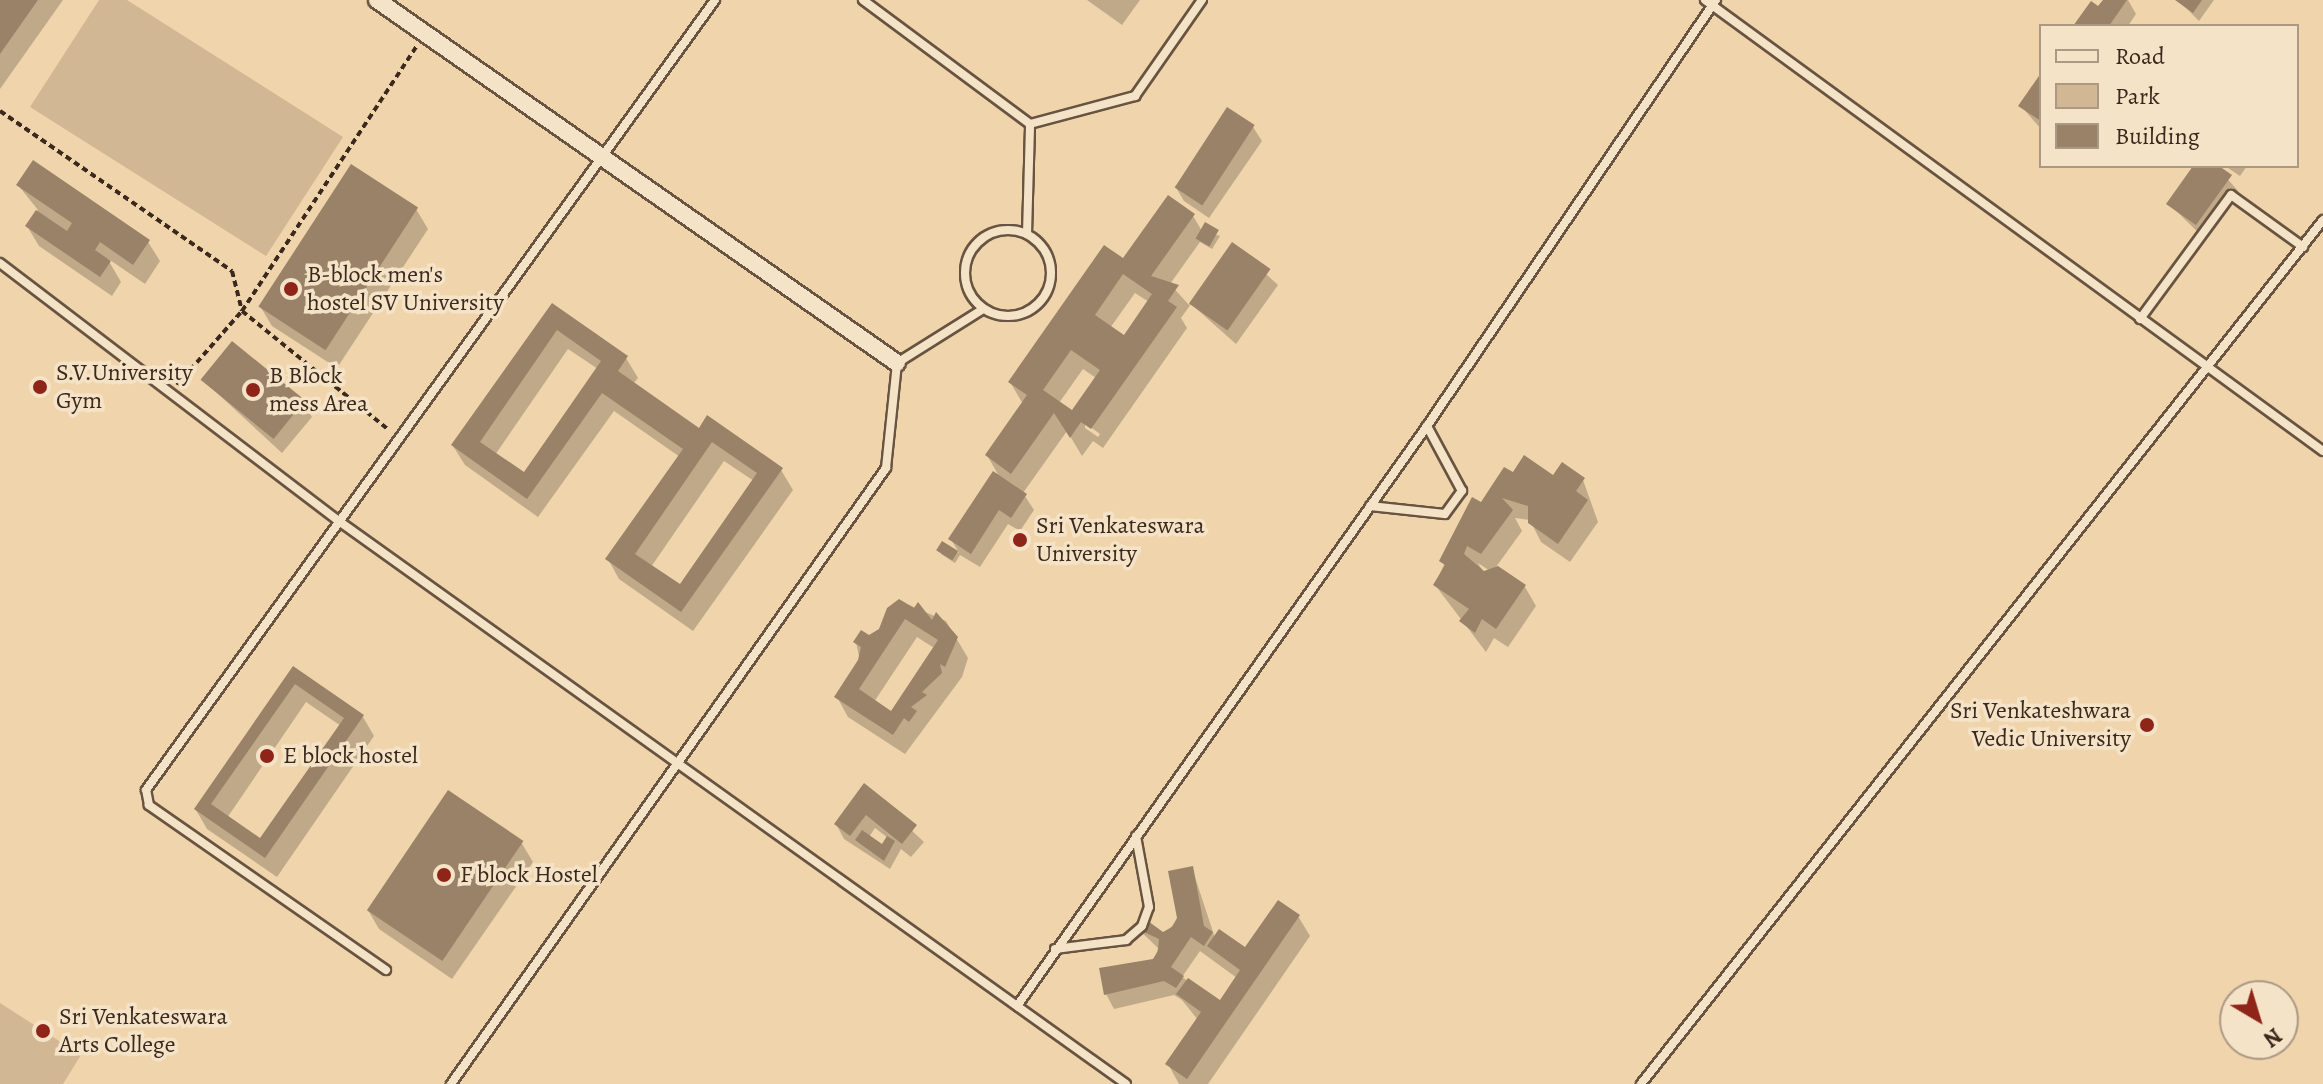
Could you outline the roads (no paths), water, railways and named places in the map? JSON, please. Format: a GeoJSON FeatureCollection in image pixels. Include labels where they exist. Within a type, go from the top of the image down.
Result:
{"type":"FeatureCollection","features":[{"type":"Feature","properties":{"kind":"street"},"geometry":{"type":"LineString","coordinates":[[377,0],[897,363]]}},
{"type":"Feature","properties":{"kind":"lane"},"geometry":{"type":"LineString","coordinates":[[386,970],[145,797],[336,519],[604,159],[715,0]]}},
{"type":"Feature","properties":{"kind":"lane"},"geometry":{"type":"LineString","coordinates":[[863,0],[1030,124]]}},
{"type":"Feature","properties":{"kind":"lane"},"geometry":{"type":"LineString","coordinates":[[1030,124],[1135,96],[1202,0]]}},
{"type":"Feature","properties":{"kind":"lane"},"geometry":{"type":"LineString","coordinates":[[1017,1006],[1427,426],[1711,2],[2323,451]]}},
{"type":"Feature","properties":{"kind":"lane"},"geometry":{"type":"LineString","coordinates":[[1027,234],[999,230],[967,258],[967,287],[983,309],[1011,317],[1046,295],[1052,267],[1027,234],[1030,124]]}},
{"type":"Feature","properties":{"kind":"lane"},"geometry":{"type":"LineString","coordinates":[[2140,319],[2231,195],[2303,247]]}},
{"type":"Feature","properties":{"kind":"lane"},"geometry":{"type":"LineString","coordinates":[[1641,1084],[2323,220]]}},
{"type":"Feature","properties":{"kind":"lane"},"geometry":{"type":"LineString","coordinates":[[0,263],[336,519],[676,758],[1126,1084]]}},
{"type":"Feature","properties":{"kind":"lane"},"geometry":{"type":"LineString","coordinates":[[451,1084],[676,758],[886,468],[897,363],[983,309]]}},
{"type":"Feature","properties":{"kind":"lane"},"geometry":{"type":"LineString","coordinates":[[1370,506],[1445,514],[1462,491],[1427,426]]}},
{"type":"Feature","properties":{"kind":"lane"},"geometry":{"type":"LineString","coordinates":[[1055,949],[1126,940],[1142,926],[1149,907],[1136,836]]}},
{"type":"Feature","properties":{"kind":"place","name":"B-block men's hostel SV University"},"geometry":{"type":"Point","coordinates":[291,289]}},
{"type":"Feature","properties":{"kind":"place","name":"S.V.University Gym"},"geometry":{"type":"Point","coordinates":[40,387]}},
{"type":"Feature","properties":{"kind":"place","name":"B Block mess Area"},"geometry":{"type":"Point","coordinates":[253,390]}},
{"type":"Feature","properties":{"kind":"place","name":"Sri Venkateswara University"},"geometry":{"type":"Point","coordinates":[1020,540]}},
{"type":"Feature","properties":{"kind":"place","name":"Sri Venkateshwara Vedic University"},"geometry":{"type":"Point","coordinates":[2147,725]}},
{"type":"Feature","properties":{"kind":"place","name":"E block hostel"},"geometry":{"type":"Point","coordinates":[267,756]}},
{"type":"Feature","properties":{"kind":"place","name":"F block Hostel"},"geometry":{"type":"Point","coordinates":[444,875]}},
{"type":"Feature","properties":{"kind":"place","name":"Sri Venkateswara Arts College"},"geometry":{"type":"Point","coordinates":[43,1031]}}]}
